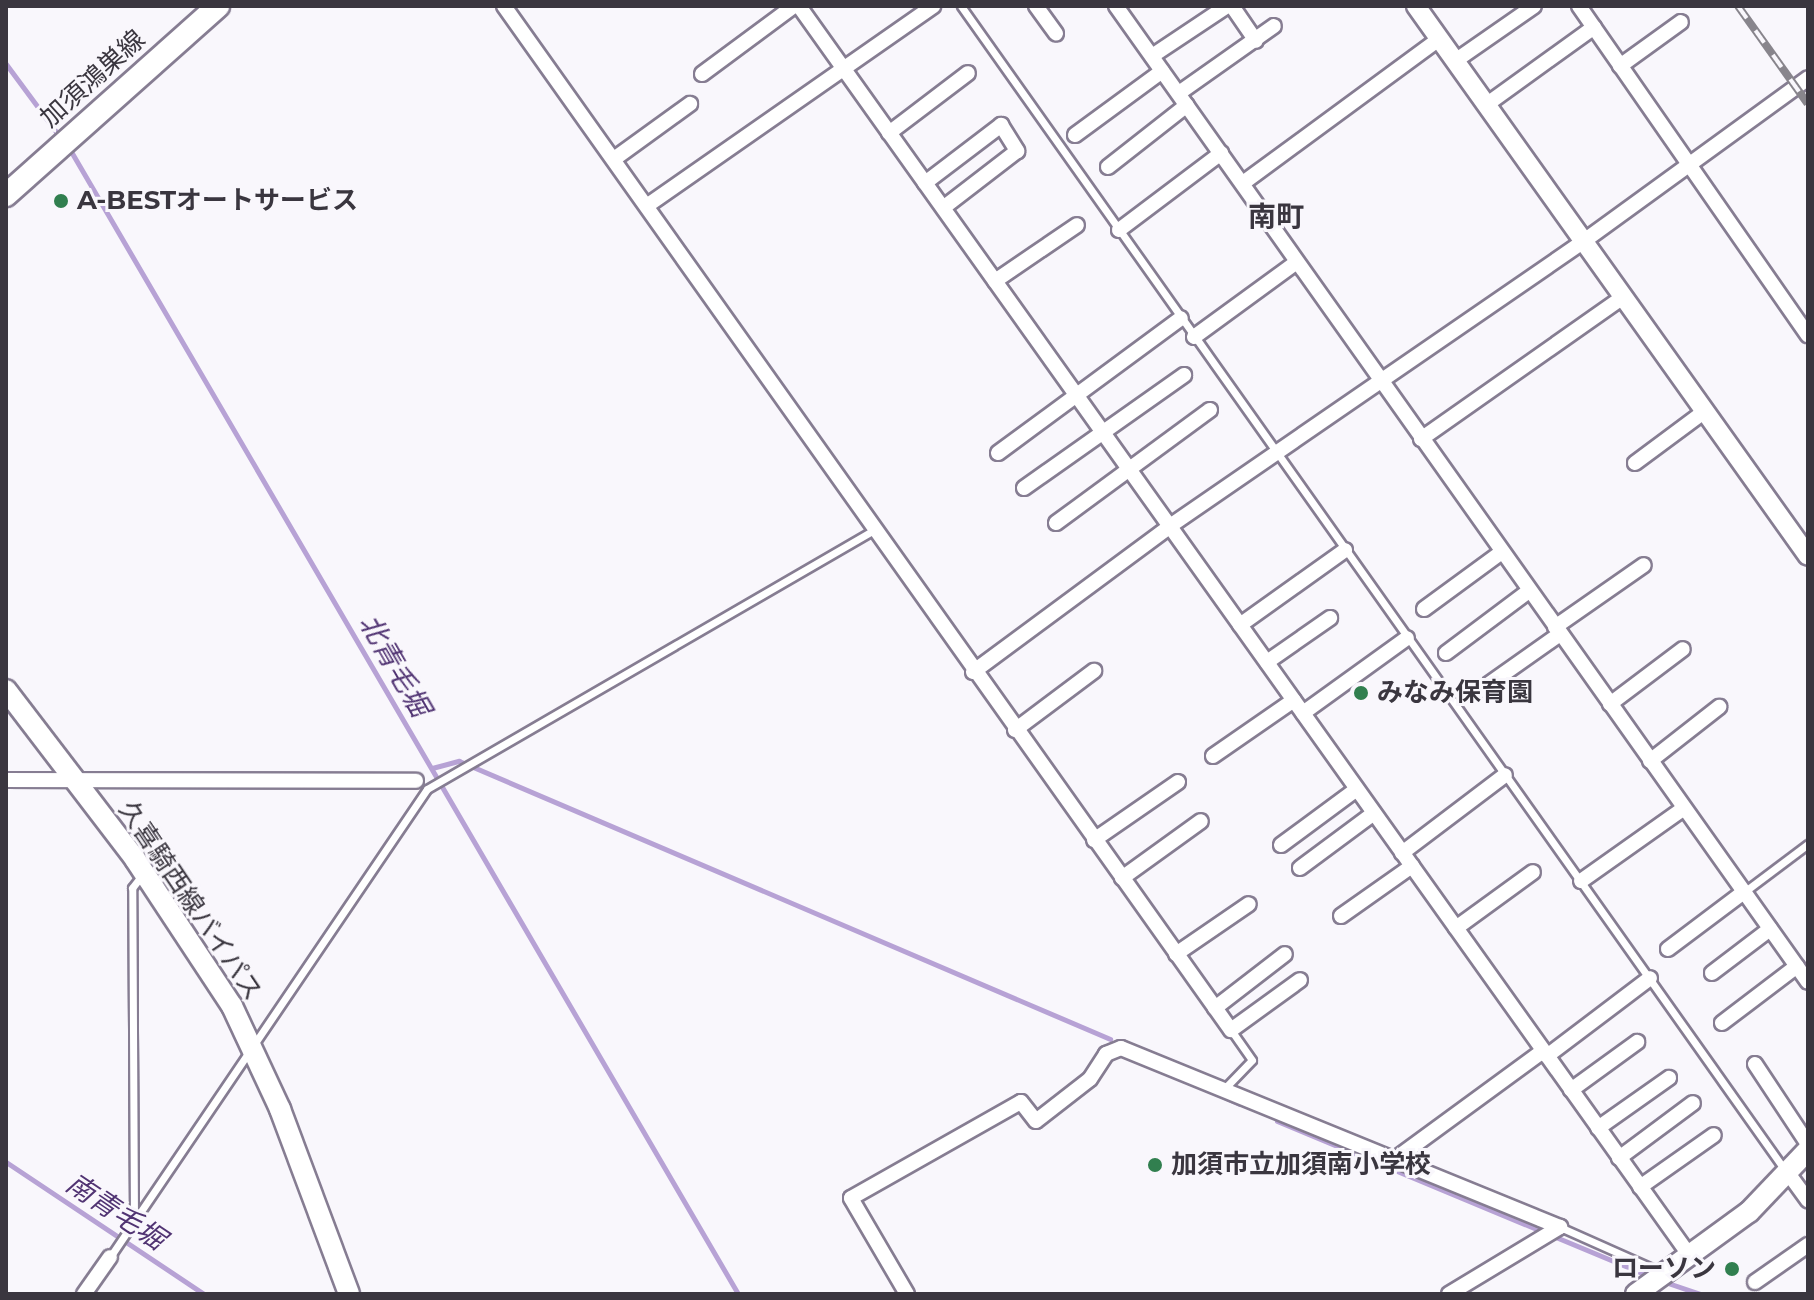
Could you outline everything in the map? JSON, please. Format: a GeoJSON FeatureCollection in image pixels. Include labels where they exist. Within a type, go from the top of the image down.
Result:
{"type":"FeatureCollection","features":[{"type":"Feature","properties":{"kind":"main road","name":"加須鴻巣線"},"geometry":{"type":"LineString","coordinates":[[6,195],[208,9]]}},
{"type":"Feature","properties":{"kind":"main road","name":"久喜騎西線バイパス"},"geometry":{"type":"LineString","coordinates":[[6,690],[145,873],[202,956],[251,1044],[349,1294]]}},
{"type":"Feature","properties":{"kind":"main road"},"geometry":{"type":"LineString","coordinates":[[1641,1291],[1749,1212],[1788,1173],[1808,1147]]}},
{"type":"Feature","properties":{"kind":"street"},"geometry":{"type":"LineString","coordinates":[[504,6],[648,205],[973,672],[1231,1030],[1300,980]]}},
{"type":"Feature","properties":{"kind":"street"},"geometry":{"type":"LineString","coordinates":[[1036,6],[1056,34]]}},
{"type":"Feature","properties":{"kind":"street"},"geometry":{"type":"LineString","coordinates":[[1116,6],[1808,982]]}},
{"type":"Feature","properties":{"kind":"street"},"geometry":{"type":"LineString","coordinates":[[1152,56],[1229,6],[1256,41]]}},
{"type":"Feature","properties":{"kind":"street"},"geometry":{"type":"LineString","coordinates":[[1416,6],[1808,556]]}},
{"type":"Feature","properties":{"kind":"street"},"geometry":{"type":"LineString","coordinates":[[1455,61],[1534,6]]}},
{"type":"Feature","properties":{"kind":"street"},"geometry":{"type":"LineString","coordinates":[[1579,6],[1806,327]]}},
{"type":"Feature","properties":{"kind":"street"},"geometry":{"type":"LineString","coordinates":[[702,74],[804,8],[843,69],[1690,1256]]}},
{"type":"Feature","properties":{"kind":"street"},"geometry":{"type":"LineString","coordinates":[[648,205],[843,69],[923,9]]}},
{"type":"Feature","properties":{"kind":"street"},"geometry":{"type":"LineString","coordinates":[[1620,66],[1681,22]]}},
{"type":"Feature","properties":{"kind":"street"},"geometry":{"type":"LineString","coordinates":[[1108,167],[1183,99],[1274,26]]}},
{"type":"Feature","properties":{"kind":"street"},"geometry":{"type":"LineString","coordinates":[[1486,105],[1594,27]]}},
{"type":"Feature","properties":{"kind":"street"},"geometry":{"type":"LineString","coordinates":[[1243,183],[1439,39]]}},
{"type":"Feature","properties":{"kind":"street"},"geometry":{"type":"LineString","coordinates":[[1075,135],[1162,71]]}},
{"type":"Feature","properties":{"kind":"street"},"geometry":{"type":"LineString","coordinates":[[889,133],[968,73]]}},
{"type":"Feature","properties":{"kind":"street"},"geometry":{"type":"LineString","coordinates":[[973,672],[1170,526],[1378,379],[1584,241],[1808,78]]}},
{"type":"Feature","properties":{"kind":"street"},"geometry":{"type":"LineString","coordinates":[[614,159],[690,104]]}},
{"type":"Feature","properties":{"kind":"street"},"geometry":{"type":"LineString","coordinates":[[925,183],[1001,125],[1017,151],[943,208]]}},
{"type":"Feature","properties":{"kind":"street"},"geometry":{"type":"LineString","coordinates":[[1119,230],[1221,153]]}},
{"type":"Feature","properties":{"kind":"street"},"geometry":{"type":"LineString","coordinates":[[995,281],[1077,225]]}},
{"type":"Feature","properties":{"kind":"street"},"geometry":{"type":"LineString","coordinates":[[1194,337],[1297,262]]}},
{"type":"Feature","properties":{"kind":"street"},"geometry":{"type":"LineString","coordinates":[[1421,439],[1623,297]]}},
{"type":"Feature","properties":{"kind":"street"},"geometry":{"type":"LineString","coordinates":[[998,453],[1181,318]]}},
{"type":"Feature","properties":{"kind":"street"},"geometry":{"type":"LineString","coordinates":[[1024,488],[1184,375]]}},
{"type":"Feature","properties":{"kind":"street"},"geometry":{"type":"LineString","coordinates":[[1056,523],[1210,410]]}},
{"type":"Feature","properties":{"kind":"street"},"geometry":{"type":"LineString","coordinates":[[1635,463],[1705,411]]}},
{"type":"Feature","properties":{"kind":"street"},"geometry":{"type":"LineString","coordinates":[[1240,625],[1345,550]]}},
{"type":"Feature","properties":{"kind":"street"},"geometry":{"type":"LineString","coordinates":[[1424,609],[1502,552]]}},
{"type":"Feature","properties":{"kind":"street"},"geometry":{"type":"LineString","coordinates":[[1482,689],[1644,565]]}},
{"type":"Feature","properties":{"kind":"street"},"geometry":{"type":"LineString","coordinates":[[1446,653],[1529,591]]}},
{"type":"Feature","properties":{"kind":"street"},"geometry":{"type":"LineString","coordinates":[[1267,662],[1330,618]]}},
{"type":"Feature","properties":{"kind":"street"},"geometry":{"type":"LineString","coordinates":[[1303,713],[1407,638]]}},
{"type":"Feature","properties":{"kind":"street"},"geometry":{"type":"LineString","coordinates":[[1610,704],[1683,649]]}},
{"type":"Feature","properties":{"kind":"street"},"geometry":{"type":"LineString","coordinates":[[1015,730],[1094,671]]}},
{"type":"Feature","properties":{"kind":"street"},"geometry":{"type":"LineString","coordinates":[[1213,756],[1294,700]]}},
{"type":"Feature","properties":{"kind":"street"},"geometry":{"type":"LineString","coordinates":[[1650,761],[1719,707]]}},
{"type":"Feature","properties":{"kind":"street"},"geometry":{"type":"LineString","coordinates":[[1402,853],[1505,775]]}},
{"type":"Feature","properties":{"kind":"street"},"geometry":{"type":"LineString","coordinates":[[6,780],[425,786]]}},
{"type":"Feature","properties":{"kind":"street"},"geometry":{"type":"LineString","coordinates":[[1094,840],[1178,782]]}},
{"type":"Feature","properties":{"kind":"street"},"geometry":{"type":"LineString","coordinates":[[1281,845],[1357,789]]}},
{"type":"Feature","properties":{"kind":"street"},"geometry":{"type":"LineString","coordinates":[[1581,881],[1684,808]]}},
{"type":"Feature","properties":{"kind":"street"},"geometry":{"type":"LineString","coordinates":[[1300,868],[1374,813]]}},
{"type":"Feature","properties":{"kind":"street"},"geometry":{"type":"LineString","coordinates":[[1122,878],[1201,821]]}},
{"type":"Feature","properties":{"kind":"street"},"geometry":{"type":"LineString","coordinates":[[1341,916],[1412,866]]}},
{"type":"Feature","properties":{"kind":"street"},"geometry":{"type":"LineString","coordinates":[[1456,928],[1533,872]]}},
{"type":"Feature","properties":{"kind":"street"},"geometry":{"type":"LineString","coordinates":[[1668,949],[1744,892]]}},
{"type":"Feature","properties":{"kind":"street"},"geometry":{"type":"LineString","coordinates":[[1176,954],[1249,904]]}},
{"type":"Feature","properties":{"kind":"street"},"geometry":{"type":"LineString","coordinates":[[1712,973],[1770,929]]}},
{"type":"Feature","properties":{"kind":"street"},"geometry":{"type":"LineString","coordinates":[[1215,1008],[1285,954]]}},
{"type":"Feature","properties":{"kind":"street"},"geometry":{"type":"LineString","coordinates":[[1722,1023],[1797,966]]}},
{"type":"Feature","properties":{"kind":"street"},"geometry":{"type":"LineString","coordinates":[[1394,1160],[1650,978]]}},
{"type":"Feature","properties":{"kind":"street"},"geometry":{"type":"LineString","coordinates":[[1571,1090],[1637,1042]]}},
{"type":"Feature","properties":{"kind":"street"},"geometry":{"type":"LineString","coordinates":[[907,1294],[851,1198],[1021,1102],[1036,1121],[1090,1079],[1106,1054],[1121,1048],[1222,1092],[1560,1227]]}},
{"type":"Feature","properties":{"kind":"street"},"geometry":{"type":"LineString","coordinates":[[1755,1064],[1808,1147]]}},
{"type":"Feature","properties":{"kind":"street"},"geometry":{"type":"LineString","coordinates":[[1598,1128],[1669,1078]]}},
{"type":"Feature","properties":{"kind":"street"},"geometry":{"type":"LineString","coordinates":[[1619,1158],[1693,1103]]}},
{"type":"Feature","properties":{"kind":"street"},"geometry":{"type":"LineString","coordinates":[[1640,1187],[1714,1135]]}},
{"type":"Feature","properties":{"kind":"street"},"geometry":{"type":"LineString","coordinates":[[1788,1173],[1808,1201]]}},
{"type":"Feature","properties":{"kind":"street"},"geometry":{"type":"LineString","coordinates":[[1449,1294],[1560,1227]]}},
{"type":"Feature","properties":{"kind":"street"},"geometry":{"type":"LineString","coordinates":[[1755,1282],[1808,1245]]}},
{"type":"Feature","properties":{"kind":"street"},"geometry":{"type":"LineString","coordinates":[[84,1294],[113,1252]]}},
{"type":"Feature","properties":{"kind":"lane"},"geometry":{"type":"LineString","coordinates":[[961,6],[1788,1173]]}},
{"type":"Feature","properties":{"kind":"lane"},"geometry":{"type":"LineString","coordinates":[[113,1252],[425,786],[449,777],[874,530]]}},
{"type":"Feature","properties":{"kind":"lane"},"geometry":{"type":"LineString","coordinates":[[1744,892],[1808,844]]}},
{"type":"Feature","properties":{"kind":"lane"},"geometry":{"type":"LineString","coordinates":[[134,1220],[132,888],[145,873]]}},
{"type":"Feature","properties":{"kind":"lane"},"geometry":{"type":"LineString","coordinates":[[1222,1092],[1252,1060],[1231,1030]]}},
{"type":"Feature","properties":{"kind":"lane"},"geometry":{"type":"LineString","coordinates":[[1560,1227],[1665,1274]]}},
{"type":"Feature","properties":{"kind":"waterway","name":"北青毛堀"},"geometry":{"type":"LineString","coordinates":[[6,64],[60,137]]}},
{"type":"Feature","properties":{"kind":"waterway","name":"北青毛堀"},"geometry":{"type":"LineString","coordinates":[[69,148],[738,1294]]}},
{"type":"Feature","properties":{"kind":"waterway"},"geometry":{"type":"LineString","coordinates":[[432,768],[459,761],[1110,1039]]}},
{"type":"Feature","properties":{"kind":"waterway"},"geometry":{"type":"LineString","coordinates":[[1224,1097],[1240,1104]]}},
{"type":"Feature","properties":{"kind":"waterway"},"geometry":{"type":"LineString","coordinates":[[1277,1121],[1649,1276]]}},
{"type":"Feature","properties":{"kind":"waterway","name":"南青毛堀"},"geometry":{"type":"LineString","coordinates":[[6,1162],[204,1294]]}},
{"type":"Feature","properties":{"kind":"waterway"},"geometry":{"type":"LineString","coordinates":[[1662,1281],[1700,1294]]}},
{"type":"Feature","properties":{"kind":"railway"},"geometry":{"type":"LineString","coordinates":[[1738,6],[1808,104]]}},
{"type":"Feature","properties":{"kind":"place","name":"A-BESTオートサービス"},"geometry":{"type":"Point","coordinates":[61,201]}},
{"type":"Feature","properties":{"kind":"place","name":"みなみ保育園"},"geometry":{"type":"Point","coordinates":[1361,693]}},
{"type":"Feature","properties":{"kind":"place","name":"加須市立加須南小学校"},"geometry":{"type":"Point","coordinates":[1155,1165]}},
{"type":"Feature","properties":{"kind":"place","name":"ローソン"},"geometry":{"type":"Point","coordinates":[1732,1269]}},
{"type":"Feature","properties":{"kind":"district","name":"南町"},"geometry":{"type":"Point","coordinates":[1276,216]}}]}
